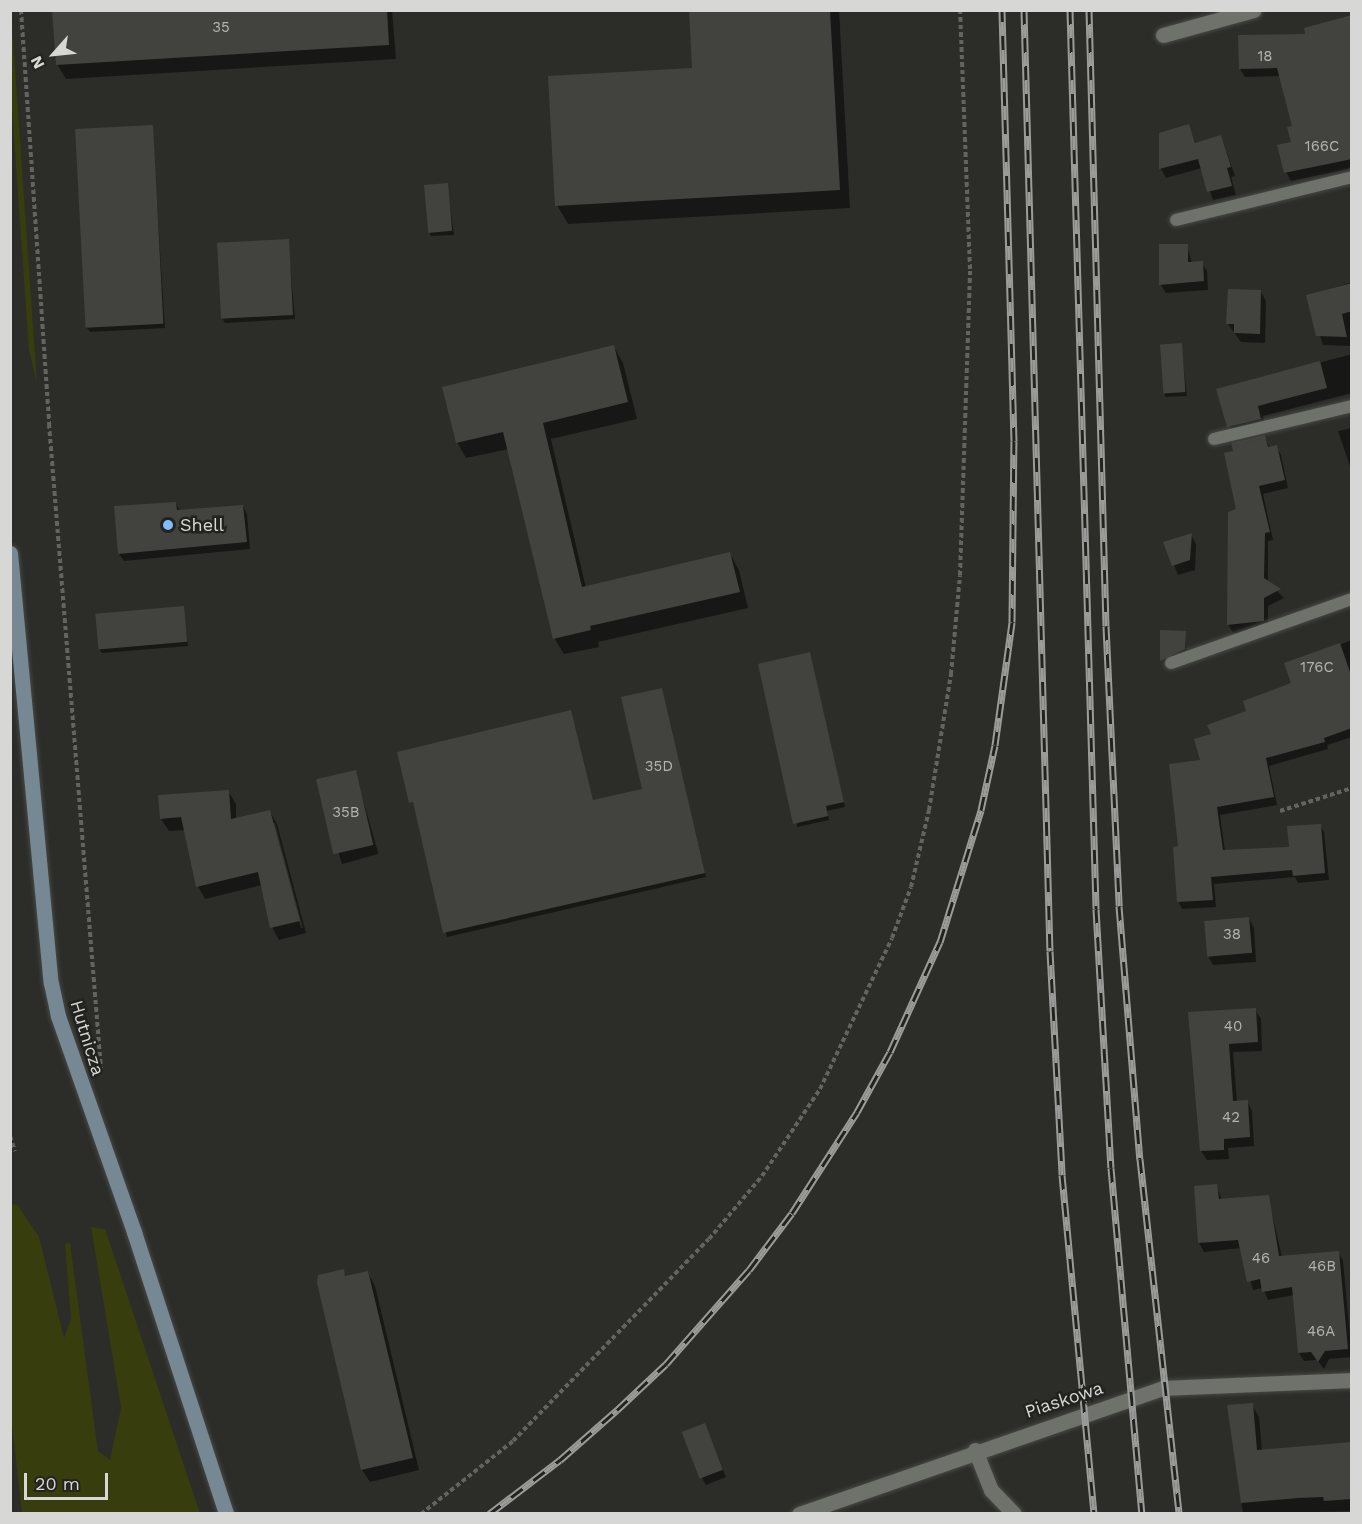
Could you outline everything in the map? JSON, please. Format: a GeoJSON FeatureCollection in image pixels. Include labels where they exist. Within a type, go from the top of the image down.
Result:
{"type":"FeatureCollection","features":[{"type":"Feature","properties":{"kind":"main road","name":"Hutnicza"},"geometry":{"type":"LineString","coordinates":[[10,553],[51,983],[58,1016],[226,1514]]}},
{"type":"Feature","properties":{"kind":"street"},"geometry":{"type":"LineString","coordinates":[[1163,35],[1254,10]]}},
{"type":"Feature","properties":{"kind":"street","name":"Piaskowa"},"geometry":{"type":"LineString","coordinates":[[799,1514],[975,1450],[1163,1388],[1352,1380]]}},
{"type":"Feature","properties":{"kind":"street"},"geometry":{"type":"LineString","coordinates":[[975,1450],[991,1490],[1014,1514]]}},
{"type":"Feature","properties":{"kind":"lane"},"geometry":{"type":"LineString","coordinates":[[1176,220],[1352,177]]}},
{"type":"Feature","properties":{"kind":"lane"},"geometry":{"type":"LineString","coordinates":[[1214,439],[1352,406]]}},
{"type":"Feature","properties":{"kind":"lane"},"geometry":{"type":"LineString","coordinates":[[1171,663],[1352,599]]}},
{"type":"Feature","properties":{"kind":"path"},"geometry":{"type":"LineString","coordinates":[[21,10],[71,714],[101,1051]]}},
{"type":"Feature","properties":{"kind":"path"},"geometry":{"type":"LineString","coordinates":[[421,1514],[513,1442],[709,1239],[762,1176],[820,1089],[892,938],[911,887],[929,810],[951,674],[960,575],[970,269],[960,10]]}},
{"type":"Feature","properties":{"kind":"path"},"geometry":{"type":"LineString","coordinates":[[1280,811],[1352,788]]}},
{"type":"Feature","properties":{"kind":"path"},"geometry":{"type":"LineString","coordinates":[[10,1136],[15,1151]]}},
{"type":"Feature","properties":{"kind":"green space"},"geometry":{"type":"Polygon","coordinates":[[[10,11],[37,384],[29,350],[11,96],[10,11]]]}},
{"type":"Feature","properties":{"kind":"green space"},"geometry":{"type":"Polygon","coordinates":[[[17,1204],[39,1237],[64,1338],[71,1319],[65,1244],[70,1243],[98,1451],[110,1460],[121,1408],[91,1227],[105,1229],[200,1513],[22,1513],[10,1406],[10,1205],[17,1204]]]}},
{"type":"Feature","properties":{"kind":"building"},"geometry":{"type":"Polygon","coordinates":[[[52,10],[387,10],[389,45],[56,65],[52,10]]]}},
{"type":"Feature","properties":{"kind":"building"},"geometry":{"type":"Polygon","coordinates":[[[689,10],[830,10],[840,190],[555,206],[548,76],[692,68],[689,10]]]}},
{"type":"Feature","properties":{"kind":"building"},"geometry":{"type":"Polygon","coordinates":[[[1352,15],[1352,159],[1284,173],[1277,145],[1291,142],[1287,127],[1292,126],[1277,68],[1239,69],[1238,35],[1305,34],[1304,28],[1352,15]]]}},
{"type":"Feature","properties":{"kind":"building"},"geometry":{"type":"Polygon","coordinates":[[[1189,124],[1195,143],[1221,135],[1231,167],[1227,168],[1232,186],[1207,192],[1198,159],[1159,169],[1159,133],[1189,124]]]}},
{"type":"Feature","properties":{"kind":"building"},"geometry":{"type":"Polygon","coordinates":[[[153,125],[163,324],[86,328],[75,129],[153,125]]]}},
{"type":"Feature","properties":{"kind":"building"},"geometry":{"type":"Polygon","coordinates":[[[448,183],[452,231],[428,233],[424,185],[448,183]]]}},
{"type":"Feature","properties":{"kind":"building"},"geometry":{"type":"Polygon","coordinates":[[[289,239],[293,315],[221,319],[217,243],[289,239]]]}},
{"type":"Feature","properties":{"kind":"building"},"geometry":{"type":"Polygon","coordinates":[[[1159,244],[1188,244],[1188,262],[1203,261],[1204,281],[1159,285],[1159,244]]]}},
{"type":"Feature","properties":{"kind":"building"},"geometry":{"type":"Polygon","coordinates":[[[1352,283],[1352,311],[1342,314],[1347,337],[1316,336],[1306,295],[1352,283]]]}},
{"type":"Feature","properties":{"kind":"building"},"geometry":{"type":"Polygon","coordinates":[[[1228,289],[1261,290],[1260,334],[1234,333],[1234,324],[1226,324],[1228,289]]]}},
{"type":"Feature","properties":{"kind":"building"},"geometry":{"type":"Polygon","coordinates":[[[1182,343],[1185,392],[1163,393],[1160,345],[1182,343]]]}},
{"type":"Feature","properties":{"kind":"building"},"geometry":{"type":"Polygon","coordinates":[[[614,345],[628,402],[543,423],[582,587],[730,552],[740,592],[590,626],[591,630],[553,639],[503,432],[456,443],[442,387],[614,345]]]}},
{"type":"Feature","properties":{"kind":"building"},"geometry":{"type":"Polygon","coordinates":[[[1320,361],[1327,388],[1258,406],[1261,419],[1227,427],[1216,389],[1320,361]]]}},
{"type":"Feature","properties":{"kind":"building"},"geometry":{"type":"Polygon","coordinates":[[[1265,435],[1268,447],[1277,445],[1285,480],[1259,486],[1270,532],[1265,533],[1264,578],[1281,589],[1264,598],[1264,621],[1227,625],[1228,512],[1236,509],[1224,453],[1233,451],[1231,443],[1265,435]]]}},
{"type":"Feature","properties":{"kind":"building"},"geometry":{"type":"Polygon","coordinates":[[[176,502],[177,510],[243,505],[247,542],[118,554],[114,506],[176,502]]]}},
{"type":"Feature","properties":{"kind":"building"},"geometry":{"type":"Polygon","coordinates":[[[1192,533],[1190,560],[1172,566],[1163,542],[1192,533]]]}},
{"type":"Feature","properties":{"kind":"building"},"geometry":{"type":"Polygon","coordinates":[[[184,606],[187,642],[98,650],[95,614],[184,606]]]}},
{"type":"Feature","properties":{"kind":"building"},"geometry":{"type":"Polygon","coordinates":[[[1160,630],[1186,631],[1185,649],[1160,661],[1160,630]]]}},
{"type":"Feature","properties":{"kind":"building"},"geometry":{"type":"Polygon","coordinates":[[[1340,643],[1352,678],[1352,728],[1324,738],[1325,742],[1266,758],[1274,797],[1217,807],[1223,850],[1289,847],[1287,826],[1321,824],[1325,873],[1293,876],[1292,870],[1211,877],[1213,900],[1177,902],[1173,847],[1178,846],[1169,764],[1200,760],[1194,739],[1211,734],[1207,725],[1246,711],[1243,701],[1291,683],[1284,663],[1340,643]]]}},
{"type":"Feature","properties":{"kind":"building"},"geometry":{"type":"Polygon","coordinates":[[[810,652],[844,802],[826,806],[828,816],[793,824],[758,664],[810,652]]]}},
{"type":"Feature","properties":{"kind":"building"},"geometry":{"type":"Polygon","coordinates":[[[662,688],[705,873],[443,933],[413,802],[409,803],[397,752],[571,710],[593,800],[642,789],[621,697],[662,688]]]}},
{"type":"Feature","properties":{"kind":"building"},"geometry":{"type":"Polygon","coordinates":[[[356,770],[373,845],[333,854],[316,779],[356,770]]]}},
{"type":"Feature","properties":{"kind":"building"},"geometry":{"type":"Polygon","coordinates":[[[229,790],[231,819],[270,810],[300,921],[270,928],[258,872],[196,887],[181,817],[160,819],[158,795],[229,790]]]}},
{"type":"Feature","properties":{"kind":"building"},"geometry":{"type":"Polygon","coordinates":[[[1249,917],[1252,953],[1207,957],[1204,921],[1249,917]]]}},
{"type":"Feature","properties":{"kind":"building"},"geometry":{"type":"Polygon","coordinates":[[[1256,1008],[1258,1042],[1229,1044],[1233,1101],[1248,1100],[1250,1137],[1224,1139],[1224,1150],[1200,1151],[1188,1012],[1256,1008]]]}},
{"type":"Feature","properties":{"kind":"building"},"geometry":{"type":"Polygon","coordinates":[[[1217,1184],[1219,1199],[1269,1195],[1279,1256],[1339,1251],[1348,1349],[1325,1351],[1318,1362],[1311,1352],[1298,1353],[1292,1287],[1262,1292],[1260,1279],[1247,1282],[1238,1240],[1198,1243],[1194,1186],[1217,1184]]]}},
{"type":"Feature","properties":{"kind":"building"},"geometry":{"type":"Polygon","coordinates":[[[344,1269],[345,1276],[368,1271],[413,1458],[361,1470],[317,1283],[318,1275],[344,1269]]]}},
{"type":"Feature","properties":{"kind":"building"},"geometry":{"type":"Polygon","coordinates":[[[1253,1403],[1257,1450],[1352,1442],[1352,1499],[1324,1501],[1323,1497],[1241,1503],[1227,1405],[1253,1403]]]}},
{"type":"Feature","properties":{"kind":"building"},"geometry":{"type":"Polygon","coordinates":[[[705,1423],[723,1470],[700,1479],[682,1432],[705,1423]]]}},
{"type":"Feature","properties":{"kind":"railway"},"geometry":{"type":"LineString","coordinates":[[489,1514],[560,1460],[617,1410],[666,1364],[749,1270],[792,1213],[857,1112],[890,1052],[940,942],[981,810],[995,745],[1012,622],[1014,441],[1002,10]]}},
{"type":"Feature","properties":{"kind":"railway"},"geometry":{"type":"LineString","coordinates":[[1024,10],[1050,951],[1062,1175],[1094,1514]]}},
{"type":"Feature","properties":{"kind":"railway"},"geometry":{"type":"LineString","coordinates":[[1070,10],[1096,909],[1111,1168],[1142,1514]]}},
{"type":"Feature","properties":{"kind":"railway"},"geometry":{"type":"LineString","coordinates":[[1089,10],[1106,626],[1119,906],[1140,1159],[1179,1514]]}},
{"type":"Feature","properties":{"kind":"place","name":"Shell"},"geometry":{"type":"Point","coordinates":[168,525]}}]}
